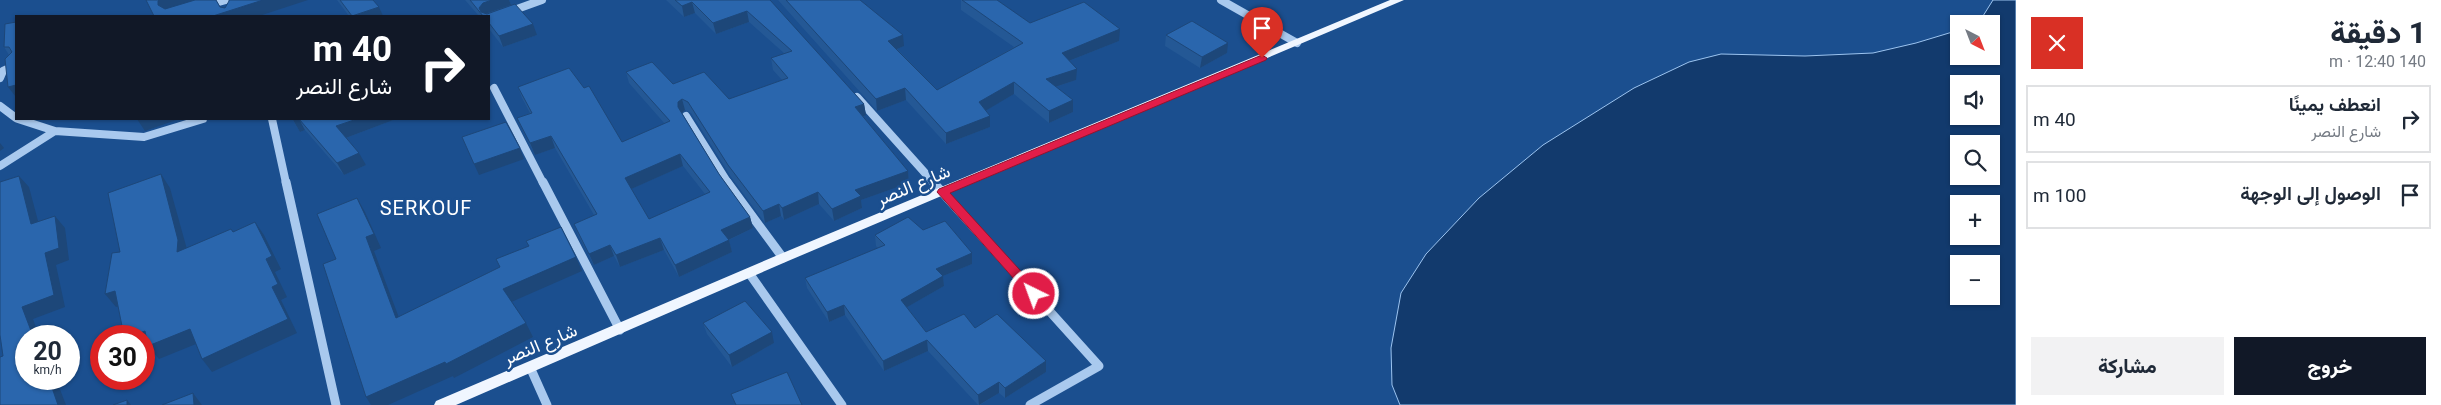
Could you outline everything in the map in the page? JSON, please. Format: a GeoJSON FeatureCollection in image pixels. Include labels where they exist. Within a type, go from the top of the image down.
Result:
{"type":"FeatureCollection","features":[{"type":"Feature","properties":{"kind":"main road","name":"شارع النصر"},"geometry":{"type":"LineString","coordinates":[[441,405],[620,330],[783,258],[1399,0]]}},
{"type":"Feature","properties":{"kind":"street"},"geometry":{"type":"LineString","coordinates":[[198,8],[225,0],[228,8]]}},
{"type":"Feature","properties":{"kind":"street"},"geometry":{"type":"LineString","coordinates":[[490,19],[542,0]]}},
{"type":"Feature","properties":{"kind":"street"},"geometry":{"type":"LineString","coordinates":[[1221,0],[1297,44]]}},
{"type":"Feature","properties":{"kind":"street"},"geometry":{"type":"LineString","coordinates":[[0,78],[3,71],[15,65]]}},
{"type":"Feature","properties":{"kind":"street"},"geometry":{"type":"LineString","coordinates":[[494,88],[620,330]]}},
{"type":"Feature","properties":{"kind":"street"},"geometry":{"type":"LineString","coordinates":[[850,89],[1099,366],[1030,405]]}},
{"type":"Feature","properties":{"kind":"street"},"geometry":{"type":"LineString","coordinates":[[0,106],[15,117]]}},
{"type":"Feature","properties":{"kind":"street"},"geometry":{"type":"LineString","coordinates":[[686,116],[724,178],[783,258]]}},
{"type":"Feature","properties":{"kind":"street"},"geometry":{"type":"LineString","coordinates":[[23,120],[56,131],[144,137],[200,120]]}},
{"type":"Feature","properties":{"kind":"street"},"geometry":{"type":"LineString","coordinates":[[272,120],[336,405]]}},
{"type":"Feature","properties":{"kind":"street"},"geometry":{"type":"LineString","coordinates":[[0,166],[56,131]]}},
{"type":"Feature","properties":{"kind":"street"},"geometry":{"type":"LineString","coordinates":[[749,274],[842,405]]}},
{"type":"Feature","properties":{"kind":"street"},"geometry":{"type":"LineString","coordinates":[[530,367],[547,405]]}},
{"type":"Feature","properties":{"kind":"water"},"geometry":{"type":"Polygon","coordinates":[[[1993,0],[2016,0],[2016,405],[1400,405],[1392,385],[1391,348],[1401,293],[1426,254],[1479,198],[1543,145],[1634,88],[1689,62],[1721,54],[1805,56],[1873,53],[1950,33],[1950,65],[2000,65],[2000,15],[1984,15],[1993,0]]]}},
{"type":"Feature","properties":{"kind":"building"},"geometry":{"type":"Polygon","coordinates":[[[146,0],[159,0],[158,5],[165,9],[195,0],[216,0],[220,7],[225,8],[229,0],[263,0],[216,15],[154,15],[146,0]]]}},
{"type":"Feature","properties":{"kind":"building"},"geometry":{"type":"Polygon","coordinates":[[[340,0],[373,0],[379,7],[355,15],[351,15],[340,0]]]}},
{"type":"Feature","properties":{"kind":"building"},"geometry":{"type":"Polygon","coordinates":[[[470,0],[492,0],[483,3],[479,8],[481,12],[487,14],[515,4],[533,24],[499,36],[490,24],[490,15],[482,15],[470,0]]]}},
{"type":"Feature","properties":{"kind":"building"},"geometry":{"type":"Polygon","coordinates":[[[675,0],[770,0],[864,104],[855,107],[908,171],[855,190],[861,196],[832,209],[818,192],[782,208],[779,204],[763,211],[728,165],[688,102],[682,99],[678,102],[678,107],[719,174],[750,217],[721,230],[729,240],[675,265],[660,238],[616,255],[610,245],[589,254],[574,224],[597,214],[551,136],[530,143],[517,118],[532,113],[518,87],[569,68],[584,88],[589,86],[622,142],[670,121],[626,72],[652,62],[673,84],[704,72],[729,99],[788,78],[771,58],[792,51],[747,11],[713,23],[692,2],[682,6],[675,0]],[[680,154],[625,178],[649,219],[710,192],[680,154]]]}},
{"type":"Feature","properties":{"kind":"building"},"geometry":{"type":"Polygon","coordinates":[[[786,0],[860,0],[903,35],[888,41],[937,90],[1023,43],[962,0],[997,0],[1030,23],[1084,2],[1120,29],[1062,53],[1077,69],[1046,79],[1073,100],[1049,111],[1014,82],[979,102],[990,116],[946,133],[905,88],[876,99],[786,0]]]}},
{"type":"Feature","properties":{"kind":"building"},"geometry":{"type":"Polygon","coordinates":[[[1192,21],[1228,43],[1202,57],[1166,35],[1192,21]]]}},
{"type":"Feature","properties":{"kind":"building"},"geometry":{"type":"Polygon","coordinates":[[[15,22],[15,85],[8,87],[5,59],[12,52],[9,47],[4,47],[5,24],[15,22]]]}},
{"type":"Feature","properties":{"kind":"building"},"geometry":{"type":"Polygon","coordinates":[[[300,120],[354,120],[336,126],[359,153],[337,163],[300,120]]]}},
{"type":"Feature","properties":{"kind":"building"},"geometry":{"type":"Polygon","coordinates":[[[506,122],[520,148],[474,164],[462,137],[506,122]]]}},
{"type":"Feature","properties":{"kind":"building"},"geometry":{"type":"Polygon","coordinates":[[[161,174],[178,240],[177,252],[231,229],[233,232],[255,222],[272,256],[266,259],[278,284],[272,287],[288,319],[202,359],[190,329],[155,343],[155,325],[122,325],[115,291],[105,294],[112,253],[120,252],[108,193],[161,174]]]}},
{"type":"Feature","properties":{"kind":"building"},"geometry":{"type":"Polygon","coordinates":[[[19,176],[31,224],[55,216],[59,248],[45,253],[54,295],[22,307],[29,325],[15,325],[15,390],[53,390],[58,405],[0,405],[0,357],[3,356],[0,335],[0,182],[19,176]]]}},
{"type":"Feature","properties":{"kind":"building"},"geometry":{"type":"Polygon","coordinates":[[[357,198],[374,234],[366,237],[396,318],[500,267],[496,259],[529,246],[526,241],[561,227],[576,257],[503,289],[526,323],[446,364],[445,362],[366,397],[323,264],[336,259],[317,214],[357,198]]]}},
{"type":"Feature","properties":{"kind":"building"},"geometry":{"type":"Polygon","coordinates":[[[908,217],[923,230],[945,221],[972,253],[936,269],[943,276],[901,300],[926,332],[964,314],[975,328],[997,314],[1046,361],[1005,388],[999,382],[978,395],[927,340],[883,361],[844,305],[827,312],[805,278],[885,245],[875,235],[908,217]]]}},
{"type":"Feature","properties":{"kind":"building"},"geometry":{"type":"Polygon","coordinates":[[[745,301],[772,332],[729,355],[703,323],[745,301]]]}},
{"type":"Feature","properties":{"kind":"building"},"geometry":{"type":"Polygon","coordinates":[[[787,372],[802,405],[736,405],[731,394],[787,372]]]}},
{"type":"Feature","properties":{"kind":"building"},"geometry":{"type":"Polygon","coordinates":[[[193,393],[194,405],[162,405],[193,393]]]}},
{"type":"Feature","properties":{"kind":"building"},"geometry":{"type":"Polygon","coordinates":[[[127,400],[127,405],[113,405],[127,400]]]}},
{"type":"Feature","properties":{"kind":"district","name":"SERKOUF"},"geometry":{"type":"Point","coordinates":[426,208]}},
{"type":"Feature","properties":{"kind":"route"},"geometry":{"type":"LineString","coordinates":[[1034,294],[943,192],[1262,58]]}}]}
